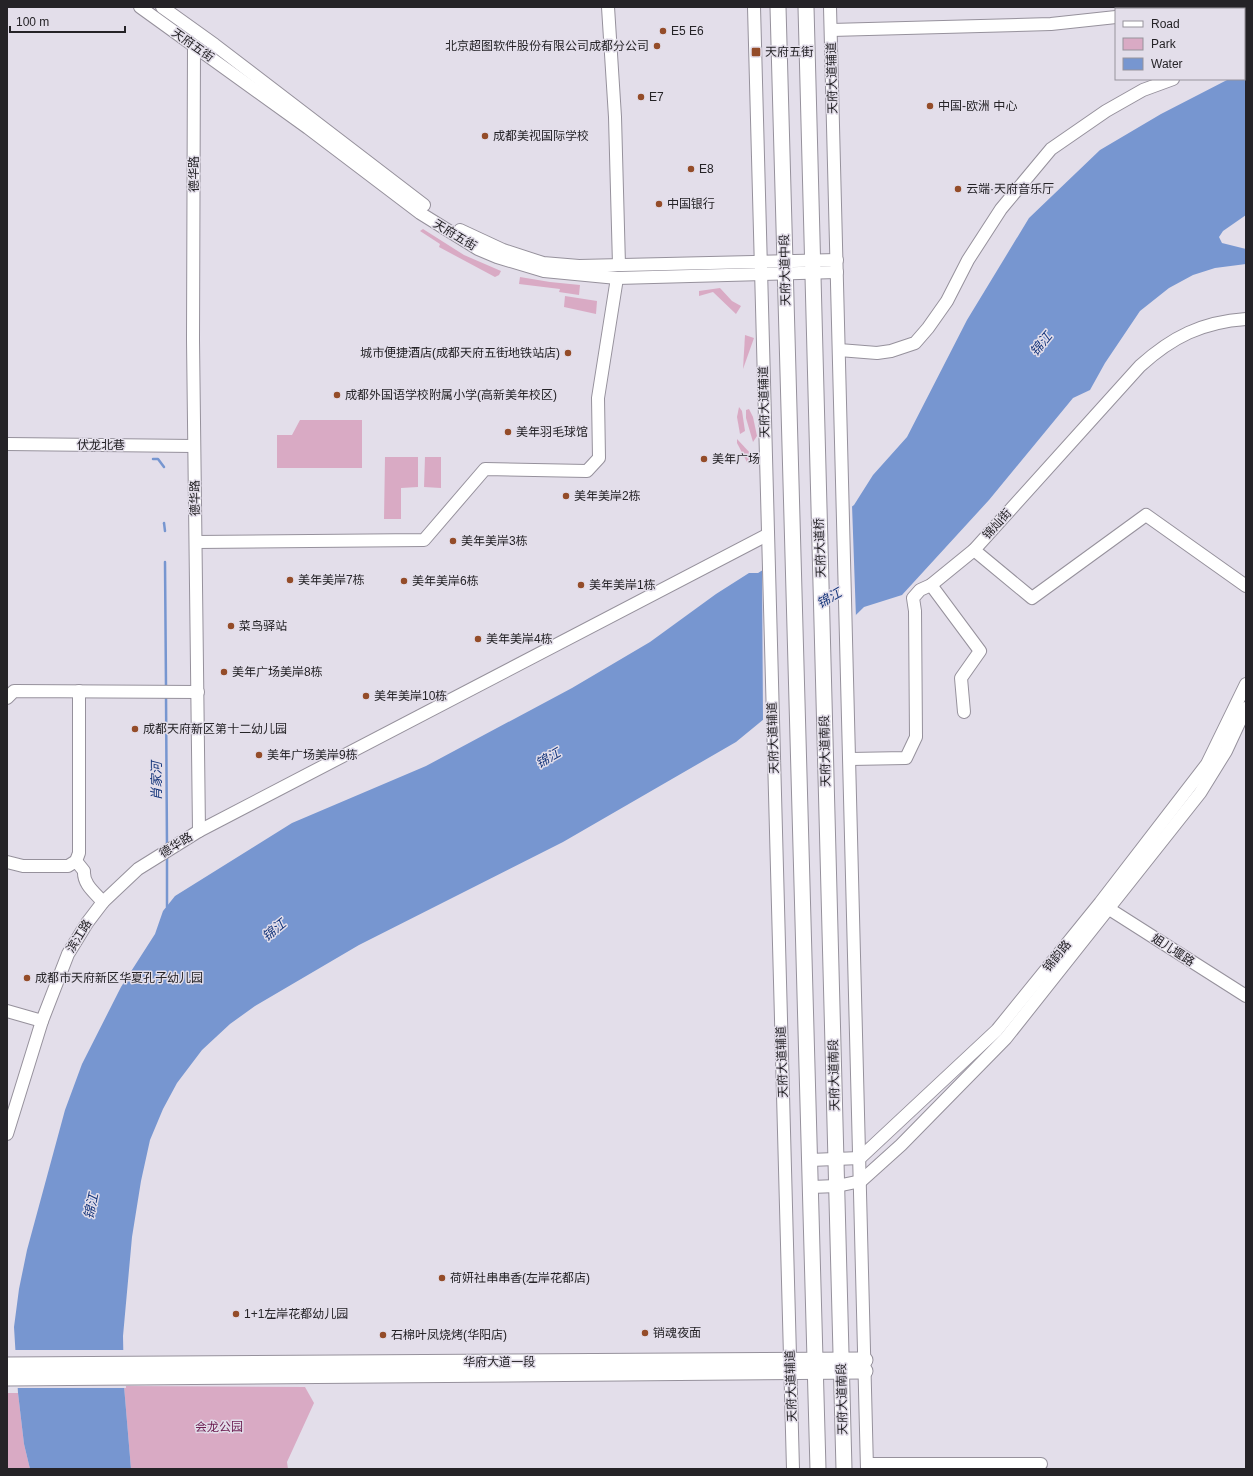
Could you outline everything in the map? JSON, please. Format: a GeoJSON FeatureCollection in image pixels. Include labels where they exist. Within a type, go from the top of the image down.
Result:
{"type":"FeatureCollection","features":[{"type":"Feature","properties":{"kind":"main road","name":"天府大道中段"},"geometry":{"type":"LineString","coordinates":[[778,7],[810,1160]]}},
{"type":"Feature","properties":{"kind":"main road"},"geometry":{"type":"LineString","coordinates":[[806,7],[812,266]]}},
{"type":"Feature","properties":{"kind":"main road","name":"天府大道桥"},"geometry":{"type":"LineString","coordinates":[[812,266],[824,680]]}},
{"type":"Feature","properties":{"kind":"main road","name":"天府大道南段"},"geometry":{"type":"LineString","coordinates":[[824,680],[844,1469]]}},
{"type":"Feature","properties":{"kind":"main road"},"geometry":{"type":"LineString","coordinates":[[810,1160],[818,1469]]}},
{"type":"Feature","properties":{"kind":"main road"},"geometry":{"type":"LineString","coordinates":[[7,1365],[136,1370]]}},
{"type":"Feature","properties":{"kind":"main road","name":"华府大道一段"},"geometry":{"type":"LineString","coordinates":[[136,1370],[865,1365]]}},
{"type":"Feature","properties":{"kind":"main road"},"geometry":{"type":"LineString","coordinates":[[7,1378],[136,1370]]}},
{"type":"Feature","properties":{"kind":"street","name":"天府五街"},"geometry":{"type":"LineString","coordinates":[[140,7],[194,45],[420,213],[478,249],[512,262],[544,271],[617,278],[761,274],[785,267],[812,266],[836,260]]}},
{"type":"Feature","properties":{"kind":"street","name":"天府五街"},"geometry":{"type":"LineString","coordinates":[[162,7],[215,45],[436,215],[459,230],[503,250],[543,263],[579,266],[760,261],[785,267]]}},
{"type":"Feature","properties":{"kind":"street"},"geometry":{"type":"LineString","coordinates":[[608,7],[615,117],[618,265]]}},
{"type":"Feature","properties":{"kind":"street","name":"天府大道辅道"},"geometry":{"type":"LineString","coordinates":[[754,7],[767,551],[793,1469]]}},
{"type":"Feature","properties":{"kind":"street","name":"天府大道辅道"},"geometry":{"type":"LineString","coordinates":[[830,7],[861,1181],[867,1467]]}},
{"type":"Feature","properties":{"kind":"street"},"geometry":{"type":"LineString","coordinates":[[831,30],[1051,24],[1115,17]]}},
{"type":"Feature","properties":{"kind":"street","name":"德华路"},"geometry":{"type":"LineString","coordinates":[[103,902],[138,869],[199,831],[194,446],[194,45]]}},
{"type":"Feature","properties":{"kind":"street"},"geometry":{"type":"LineString","coordinates":[[839,350],[878,352],[891,351],[915,344],[947,300],[968,260],[1001,209],[1051,149],[1106,111],[1143,90],[1170,80]]}},
{"type":"Feature","properties":{"kind":"street","name":"天府五街"},"geometry":{"type":"LineString","coordinates":[[812,266],[837,272]]}},
{"type":"Feature","properties":{"kind":"street"},"geometry":{"type":"LineString","coordinates":[[196,542],[424,540],[485,470],[587,471],[599,458],[598,398],[617,278]]}},
{"type":"Feature","properties":{"kind":"street","name":"锦灿街"},"geometry":{"type":"LineString","coordinates":[[850,759],[906,758],[913,745],[916,737],[915,611],[913,598],[920,590],[931,585],[974,550],[1140,366],[1155,352],[1177,337],[1206,325],[1227,320],[1246,319]]}},
{"type":"Feature","properties":{"kind":"street","name":"伏龙北巷"},"geometry":{"type":"LineString","coordinates":[[7,444],[194,446]]}},
{"type":"Feature","properties":{"kind":"street"},"geometry":{"type":"LineString","coordinates":[[974,550],[1032,598],[1146,515],[1246,586]]}},
{"type":"Feature","properties":{"kind":"street"},"geometry":{"type":"LineString","coordinates":[[199,831],[653,596],[767,535]]}},
{"type":"Feature","properties":{"kind":"street"},"geometry":{"type":"LineString","coordinates":[[931,585],[980,651],[961,678],[964,712]]}},
{"type":"Feature","properties":{"kind":"street","name":"锦韵路"},"geometry":{"type":"LineString","coordinates":[[861,1181],[901,1144],[986,1059],[1105,906],[1207,764],[1246,684]]}},
{"type":"Feature","properties":{"kind":"street"},"geometry":{"type":"LineString","coordinates":[[7,698],[14,691],[198,692]]}},
{"type":"Feature","properties":{"kind":"street"},"geometry":{"type":"LineString","coordinates":[[7,862],[24,866],[68,866],[76,861],[79,853],[78,691]]}},
{"type":"Feature","properties":{"kind":"street","name":"锦韵路"},"geometry":{"type":"LineString","coordinates":[[860,1158],[997,1030],[1105,906],[1200,793],[1226,750],[1246,708]]}},
{"type":"Feature","properties":{"kind":"street"},"geometry":{"type":"LineString","coordinates":[[76,861],[84,871],[83,878],[86,884],[103,902]]}},
{"type":"Feature","properties":{"kind":"street","name":"滨江路"},"geometry":{"type":"LineString","coordinates":[[7,1134],[42,1021],[68,954],[103,902]]}},
{"type":"Feature","properties":{"kind":"street","name":"姐儿堰路"},"geometry":{"type":"LineString","coordinates":[[1105,906],[1246,996]]}},
{"type":"Feature","properties":{"kind":"street"},"geometry":{"type":"LineString","coordinates":[[7,1011],[42,1021]]}},
{"type":"Feature","properties":{"kind":"street"},"geometry":{"type":"LineString","coordinates":[[810,1160],[860,1158]]}},
{"type":"Feature","properties":{"kind":"street"},"geometry":{"type":"LineString","coordinates":[[811,1187],[837,1186],[861,1181]]}},
{"type":"Feature","properties":{"kind":"street"},"geometry":{"type":"LineString","coordinates":[[867,1467],[1041,1464]]}},
{"type":"Feature","properties":{"kind":"green space"},"geometry":{"type":"Polygon","coordinates":[[[423,229],[464,255],[501,271],[499,275],[495,277],[439,247],[440,244],[420,231],[423,229]]]}},
{"type":"Feature","properties":{"kind":"green space"},"geometry":{"type":"Polygon","coordinates":[[[520,277],[580,285],[579,295],[559,292],[560,289],[519,284],[520,277]]]}},
{"type":"Feature","properties":{"kind":"green space"},"geometry":{"type":"Polygon","coordinates":[[[720,288],[732,301],[741,306],[736,314],[713,292],[699,296],[699,291],[720,288]]]}},
{"type":"Feature","properties":{"kind":"green space"},"geometry":{"type":"Polygon","coordinates":[[[565,296],[597,301],[596,314],[564,307],[565,296]]]}},
{"type":"Feature","properties":{"kind":"green space"},"geometry":{"type":"Polygon","coordinates":[[[745,335],[754,338],[743,369],[745,335]]]}},
{"type":"Feature","properties":{"kind":"green space"},"geometry":{"type":"Polygon","coordinates":[[[739,407],[742,411],[745,431],[740,434],[737,417],[739,407]]]}},
{"type":"Feature","properties":{"kind":"green space"},"geometry":{"type":"Polygon","coordinates":[[[749,409],[753,417],[757,436],[753,442],[746,418],[746,410],[749,409]]]}},
{"type":"Feature","properties":{"kind":"green space"},"geometry":{"type":"Polygon","coordinates":[[[300,420],[362,420],[362,468],[277,468],[277,435],[292,435],[300,420]]]}},
{"type":"Feature","properties":{"kind":"green space"},"geometry":{"type":"Polygon","coordinates":[[[737,439],[751,454],[748,464],[737,443],[737,439]]]}},
{"type":"Feature","properties":{"kind":"green space"},"geometry":{"type":"Polygon","coordinates":[[[385,457],[418,457],[418,487],[401,488],[401,519],[384,519],[385,457]]]}},
{"type":"Feature","properties":{"kind":"green space"},"geometry":{"type":"Polygon","coordinates":[[[425,457],[441,457],[441,488],[424,487],[425,457]]]}},
{"type":"Feature","properties":{"kind":"green space","name":"会龙公园"},"geometry":{"type":"Polygon","coordinates":[[[124,1386],[305,1387],[314,1403],[287,1462],[288,1469],[131,1469],[124,1386]]]}},
{"type":"Feature","properties":{"kind":"green space"},"geometry":{"type":"Polygon","coordinates":[[[7,1393],[18,1393],[24,1444],[30,1469],[7,1469],[7,1393]]]}},
{"type":"Feature","properties":{"kind":"water","name":"锦江"},"geometry":{"type":"Polygon","coordinates":[[[1245,70],[1246,215],[1223,231],[1219,237],[1222,243],[1246,249],[1246,264],[1215,268],[1193,275],[1169,288],[1140,311],[1105,363],[1090,390],[1073,398],[989,500],[902,595],[864,607],[809,661],[770,714],[736,742],[563,842],[359,945],[255,1006],[230,1024],[202,1050],[177,1083],[163,1109],[150,1140],[141,1181],[132,1237],[123,1336],[124,1386],[131,1469],[30,1469],[24,1444],[18,1393],[14,1327],[19,1289],[27,1250],[65,1110],[82,1064],[121,987],[155,934],[163,911],[175,896],[292,823],[426,766],[572,688],[650,642],[716,594],[749,573],[758,573],[806,542],[854,505],[873,475],[907,437],[967,320],[1029,218],[1100,150],[1161,114],[1227,80],[1245,80],[1245,70]]]}},
{"type":"Feature","properties":{"kind":"pier"},"geometry":{"type":"Polygon","coordinates":[[[852,505],[856,618],[811,662],[787,697],[763,722],[762,567],[805,540],[852,505]]]}},
{"type":"Feature","properties":{"kind":"pier"},"geometry":{"type":"Polygon","coordinates":[[[14,1350],[125,1350],[126,1388],[16,1388],[14,1350]]]}},
{"type":"Feature","properties":{"kind":"waterway","name":"肖家河"},"geometry":{"type":"LineString","coordinates":[[153,459],[158,459],[164,467]]}},
{"type":"Feature","properties":{"kind":"waterway","name":"肖家河"},"geometry":{"type":"LineString","coordinates":[[164,523],[165,531]]}},
{"type":"Feature","properties":{"kind":"waterway","name":"肖家河"},"geometry":{"type":"LineString","coordinates":[[165,562],[166,687]]}},
{"type":"Feature","properties":{"kind":"waterway","name":"肖家河"},"geometry":{"type":"LineString","coordinates":[[166,694],[167,847]]}},
{"type":"Feature","properties":{"kind":"waterway","name":"肖家河"},"geometry":{"type":"LineString","coordinates":[[167,856],[167,907]]}},
{"type":"Feature","properties":{"kind":"place","name":"E5 E6"},"geometry":{"type":"Point","coordinates":[663,31]}},
{"type":"Feature","properties":{"kind":"place","name":"北京超图软件股份有限公司成都分公司"},"geometry":{"type":"Point","coordinates":[657,46]}},
{"type":"Feature","properties":{"kind":"place","name":"天府五街"},"geometry":{"type":"Point","coordinates":[756,52]}},
{"type":"Feature","properties":{"kind":"place","name":"E7"},"geometry":{"type":"Point","coordinates":[641,97]}},
{"type":"Feature","properties":{"kind":"place","name":"中国-欧洲 中心"},"geometry":{"type":"Point","coordinates":[930,106]}},
{"type":"Feature","properties":{"kind":"place","name":"成都美视国际学校"},"geometry":{"type":"Point","coordinates":[485,136]}},
{"type":"Feature","properties":{"kind":"place","name":"E8"},"geometry":{"type":"Point","coordinates":[691,169]}},
{"type":"Feature","properties":{"kind":"place","name":"云端·天府音乐厅"},"geometry":{"type":"Point","coordinates":[958,189]}},
{"type":"Feature","properties":{"kind":"place","name":"中国银行"},"geometry":{"type":"Point","coordinates":[659,204]}},
{"type":"Feature","properties":{"kind":"place","name":"城市便捷酒店(成都天府五街地铁站店)"},"geometry":{"type":"Point","coordinates":[568,353]}},
{"type":"Feature","properties":{"kind":"place","name":"成都外国语学校附属小学(高新美年校区)"},"geometry":{"type":"Point","coordinates":[337,395]}},
{"type":"Feature","properties":{"kind":"place","name":"美年羽毛球馆"},"geometry":{"type":"Point","coordinates":[508,432]}},
{"type":"Feature","properties":{"kind":"place","name":"美年广场"},"geometry":{"type":"Point","coordinates":[704,459]}},
{"type":"Feature","properties":{"kind":"place","name":"美年美岸2栋"},"geometry":{"type":"Point","coordinates":[566,496]}},
{"type":"Feature","properties":{"kind":"place","name":"美年美岸3栋"},"geometry":{"type":"Point","coordinates":[453,541]}},
{"type":"Feature","properties":{"kind":"place","name":"美年美岸7栋"},"geometry":{"type":"Point","coordinates":[290,580]}},
{"type":"Feature","properties":{"kind":"place","name":"美年美岸6栋"},"geometry":{"type":"Point","coordinates":[404,581]}},
{"type":"Feature","properties":{"kind":"place","name":"美年美岸1栋"},"geometry":{"type":"Point","coordinates":[581,585]}},
{"type":"Feature","properties":{"kind":"place","name":"菜鸟驿站"},"geometry":{"type":"Point","coordinates":[231,626]}},
{"type":"Feature","properties":{"kind":"place","name":"美年美岸4栋"},"geometry":{"type":"Point","coordinates":[478,639]}},
{"type":"Feature","properties":{"kind":"place","name":"美年广场美岸8栋"},"geometry":{"type":"Point","coordinates":[224,672]}},
{"type":"Feature","properties":{"kind":"place","name":"美年美岸10栋"},"geometry":{"type":"Point","coordinates":[366,696]}},
{"type":"Feature","properties":{"kind":"place","name":"成都天府新区第十二幼儿园"},"geometry":{"type":"Point","coordinates":[135,729]}},
{"type":"Feature","properties":{"kind":"place","name":"美年广场美岸9栋"},"geometry":{"type":"Point","coordinates":[259,755]}},
{"type":"Feature","properties":{"kind":"place","name":"成都市天府新区华夏孔子幼儿园"},"geometry":{"type":"Point","coordinates":[27,978]}},
{"type":"Feature","properties":{"kind":"place","name":"荷妍社串串香(左岸花都店)"},"geometry":{"type":"Point","coordinates":[442,1278]}},
{"type":"Feature","properties":{"kind":"place","name":"1+1左岸花都幼儿园"},"geometry":{"type":"Point","coordinates":[236,1314]}},
{"type":"Feature","properties":{"kind":"place","name":"销魂夜面"},"geometry":{"type":"Point","coordinates":[645,1333]}},
{"type":"Feature","properties":{"kind":"place","name":"石棉叶凤烧烤(华阳店)"},"geometry":{"type":"Point","coordinates":[383,1335]}}]}
